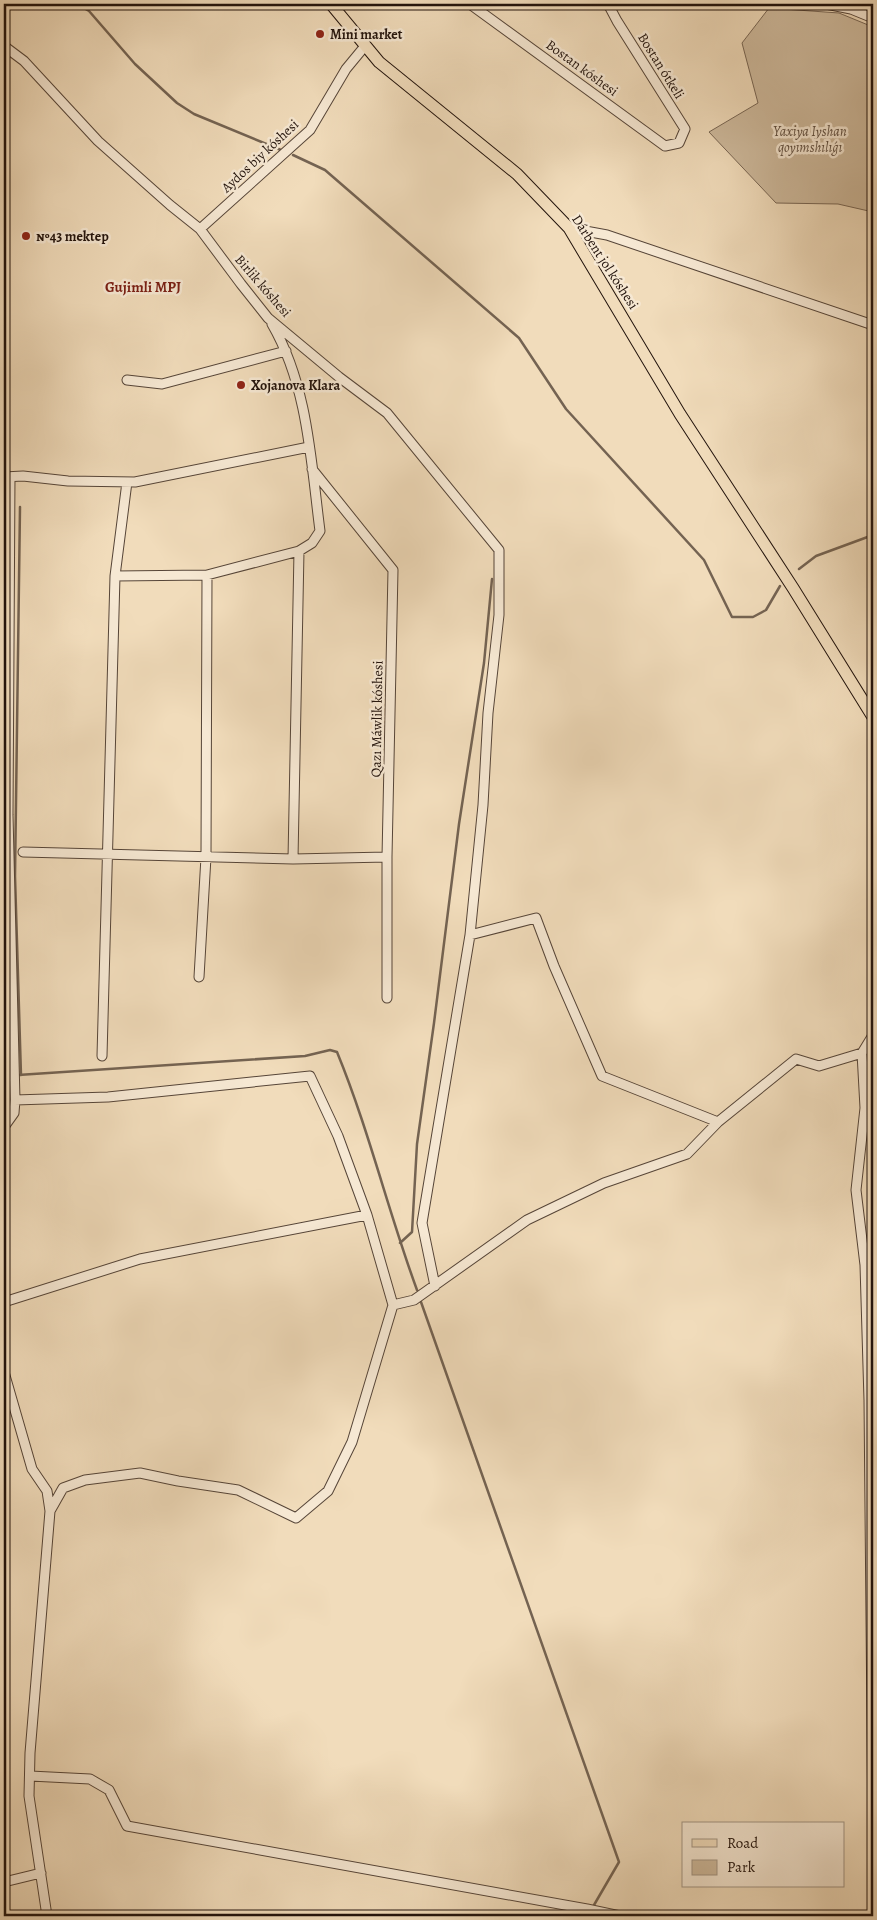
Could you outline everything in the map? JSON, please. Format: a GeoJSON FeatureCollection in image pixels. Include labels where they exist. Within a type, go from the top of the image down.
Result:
{"type":"FeatureCollection","features":[{"type":"Feature","properties":{"kind":"main road","name":"Dárbent jol kóshesi"},"geometry":{"type":"LineString","coordinates":[[331,4],[379,62],[517,174],[569,228],[680,414],[793,588],[873,717]]}},
{"type":"Feature","properties":{"kind":"street","name":"Bostan kóshesi"},"geometry":{"type":"LineString","coordinates":[[470,4],[665,146],[679,143]]}},
{"type":"Feature","properties":{"kind":"street","name":"Bostan ótkeli"},"geometry":{"type":"LineString","coordinates":[[608,4],[685,129],[679,143]]}},
{"type":"Feature","properties":{"kind":"street"},"geometry":{"type":"LineString","coordinates":[[826,4],[851,9],[873,18]]}},
{"type":"Feature","properties":{"kind":"street","name":"Birlik kóshesi"},"geometry":{"type":"LineString","coordinates":[[4,46],[24,61],[98,141],[200,229],[268,318],[339,377],[387,413],[497,547],[500,554],[499,615],[470,935]]}},
{"type":"Feature","properties":{"kind":"street","name":"Aydos biy kóshesi"},"geometry":{"type":"LineString","coordinates":[[200,229],[310,130],[346,69],[365,46]]}},
{"type":"Feature","properties":{"kind":"street"},"geometry":{"type":"LineString","coordinates":[[569,228],[606,235],[873,325]]}},
{"type":"Feature","properties":{"kind":"street"},"geometry":{"type":"LineString","coordinates":[[115,576],[207,575],[299,551],[312,543],[320,531],[306,419],[284,345],[268,318]]}},
{"type":"Feature","properties":{"kind":"street"},"geometry":{"type":"LineString","coordinates":[[127,380],[162,384],[286,351]]}},
{"type":"Feature","properties":{"kind":"street"},"geometry":{"type":"LineString","coordinates":[[4,1127],[14,1113],[15,1100],[8,815],[7,477],[127,482],[309,447]]}},
{"type":"Feature","properties":{"kind":"street","name":"Qazı Máwlik kóshesi"},"geometry":{"type":"LineString","coordinates":[[312,469],[394,570],[387,857],[387,998]]}},
{"type":"Feature","properties":{"kind":"street"},"geometry":{"type":"LineString","coordinates":[[102,1056],[115,576],[127,482]]}},
{"type":"Feature","properties":{"kind":"street"},"geometry":{"type":"LineString","coordinates":[[293,859],[299,551]]}},
{"type":"Feature","properties":{"kind":"street"},"geometry":{"type":"LineString","coordinates":[[199,977],[206,858],[207,575]]}},
{"type":"Feature","properties":{"kind":"street"},"geometry":{"type":"LineString","coordinates":[[23,852],[206,858],[387,857]]}},
{"type":"Feature","properties":{"kind":"street"},"geometry":{"type":"LineString","coordinates":[[435,1286],[422,1223],[470,935],[536,918],[554,966],[602,1076],[718,1122]]}},
{"type":"Feature","properties":{"kind":"street"},"geometry":{"type":"LineString","coordinates":[[873,1035],[862,1053],[865,1108],[856,1190],[865,1265],[869,1390],[873,1834]]}},
{"type":"Feature","properties":{"kind":"street"},"geometry":{"type":"LineString","coordinates":[[393,1305],[414,1300],[527,1220],[604,1183],[687,1154],[718,1122],[796,1059],[819,1066],[862,1053]]}},
{"type":"Feature","properties":{"kind":"street"},"geometry":{"type":"LineString","coordinates":[[15,1100],[108,1097],[310,1076],[338,1136],[367,1215],[393,1305],[352,1442],[328,1491],[296,1518],[238,1490],[140,1473],[85,1480],[62,1488],[50,1512]]}},
{"type":"Feature","properties":{"kind":"street"},"geometry":{"type":"LineString","coordinates":[[4,1302],[140,1260],[367,1215]]}},
{"type":"Feature","properties":{"kind":"street"},"geometry":{"type":"LineString","coordinates":[[4,1372],[32,1470],[47,1491],[50,1512],[30,1752],[30,1796],[47,1916]]}},
{"type":"Feature","properties":{"kind":"street"},"geometry":{"type":"LineString","coordinates":[[30,1776],[90,1780],[109,1790],[127,1826],[558,1903],[620,1916]]}},
{"type":"Feature","properties":{"kind":"street"},"geometry":{"type":"LineString","coordinates":[[4,1882],[41,1873]]}},
{"type":"Feature","properties":{"kind":"green space","name":"Yaxiya Iyshan qoyımshılıǵı"},"geometry":{"type":"Polygon","coordinates":[[[769,8],[839,13],[873,27],[873,212],[838,204],[776,203],[709,132],[758,103],[742,43],[769,8]]]}},
{"type":"Feature","properties":{"kind":"waterway"},"geometry":{"type":"LineString","coordinates":[[77,4],[89,11],[135,64],[177,103],[194,114],[281,150]]}},
{"type":"Feature","properties":{"kind":"waterway"},"geometry":{"type":"LineString","coordinates":[[293,155],[325,170],[519,338],[566,409],[704,560],[732,617],[753,617],[766,610],[780,586]]}},
{"type":"Feature","properties":{"kind":"waterway"},"geometry":{"type":"LineString","coordinates":[[20,507],[15,876],[21,1075]]}},
{"type":"Feature","properties":{"kind":"waterway"},"geometry":{"type":"LineString","coordinates":[[799,569],[816,556],[873,535]]}},
{"type":"Feature","properties":{"kind":"waterway"},"geometry":{"type":"LineString","coordinates":[[400,1243],[412,1232],[417,1144],[459,824],[484,663],[492,579]]}},
{"type":"Feature","properties":{"kind":"waterway"},"geometry":{"type":"LineString","coordinates":[[18,1075],[305,1056],[330,1050],[337,1052],[359,1111],[417,1290]]}},
{"type":"Feature","properties":{"kind":"waterway"},"geometry":{"type":"LineString","coordinates":[[4,1076],[10,1076]]}},
{"type":"Feature","properties":{"kind":"waterway"},"geometry":{"type":"LineString","coordinates":[[421,1302],[619,1862],[594,1905]]}},
{"type":"Feature","properties":{"kind":"place","name":"Mini market"},"geometry":{"type":"Point","coordinates":[320,34]}},
{"type":"Feature","properties":{"kind":"place","name":"№43 mektep"},"geometry":{"type":"Point","coordinates":[26,236]}},
{"type":"Feature","properties":{"kind":"place","name":"Xojanova Klara"},"geometry":{"type":"Point","coordinates":[241,385]}},
{"type":"Feature","properties":{"kind":"district","name":"Gujimli MPJ"},"geometry":{"type":"Point","coordinates":[143,287]}}]}
